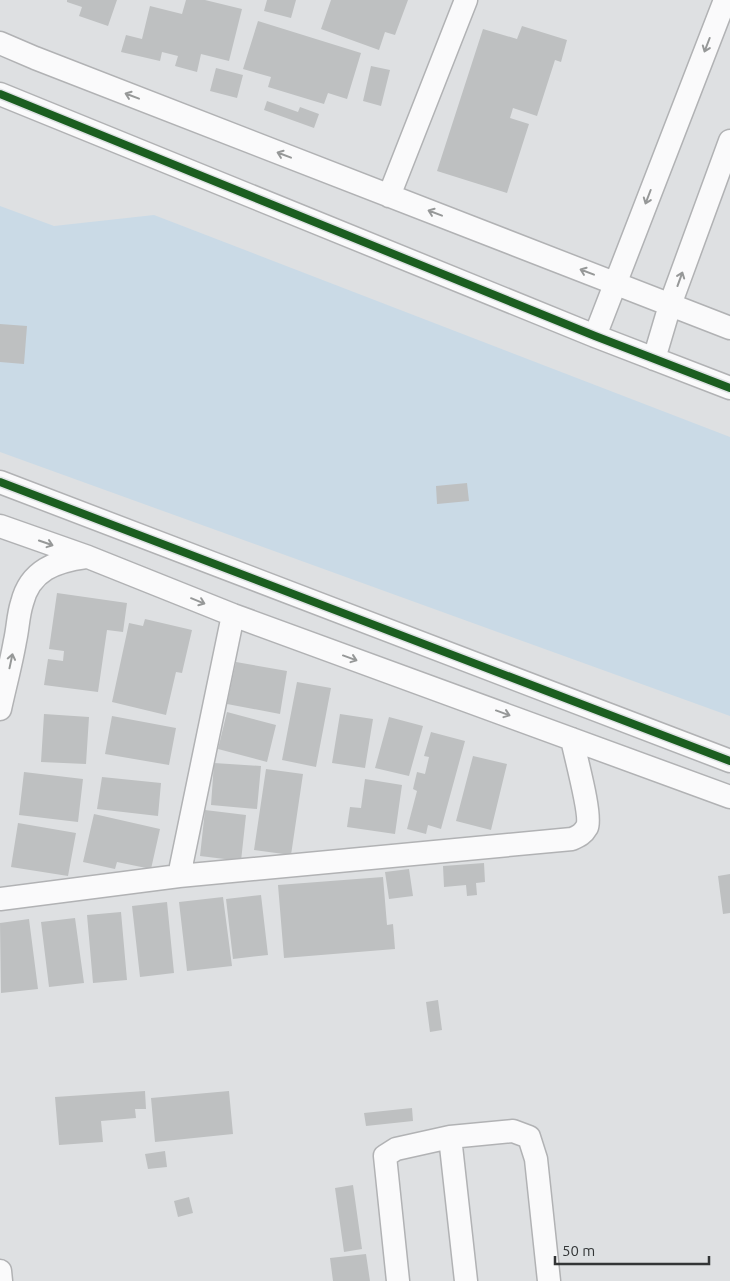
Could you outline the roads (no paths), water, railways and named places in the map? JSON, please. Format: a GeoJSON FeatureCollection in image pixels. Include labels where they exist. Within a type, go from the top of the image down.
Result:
{"type":"FeatureCollection","features":[{"type":"Feature","properties":{"kind":"street"},"geometry":{"type":"LineString","coordinates":[[390,196],[466,0]]}},
{"type":"Feature","properties":{"kind":"street"},"geometry":{"type":"LineString","coordinates":[[595,336],[725,0]]}},
{"type":"Feature","properties":{"kind":"street"},"geometry":{"type":"LineString","coordinates":[[0,43],[44,62],[730,328]]}},
{"type":"Feature","properties":{"kind":"street"},"geometry":{"type":"LineString","coordinates":[[0,94],[595,336],[730,388]]}},
{"type":"Feature","properties":{"kind":"street"},"geometry":{"type":"LineString","coordinates":[[654,359],[670,305],[730,141]]}},
{"type":"Feature","properties":{"kind":"street"},"geometry":{"type":"LineString","coordinates":[[0,482],[730,761]]}},
{"type":"Feature","properties":{"kind":"street"},"geometry":{"type":"LineString","coordinates":[[0,526],[88,557],[232,614],[730,797]]}},
{"type":"Feature","properties":{"kind":"street"},"geometry":{"type":"LineString","coordinates":[[0,709],[22,601],[32,580],[50,565],[66,560],[88,557]]}},
{"type":"Feature","properties":{"kind":"street"},"geometry":{"type":"LineString","coordinates":[[178,876],[232,614]]}},
{"type":"Feature","properties":{"kind":"street"},"geometry":{"type":"LineString","coordinates":[[0,899],[178,876],[572,839],[582,835],[588,825],[572,739]]}},
{"type":"Feature","properties":{"kind":"street"},"geometry":{"type":"LineString","coordinates":[[398,1281],[385,1156],[396,1149],[450,1137],[514,1130],[529,1137],[536,1159],[549,1281]]}},
{"type":"Feature","properties":{"kind":"street"},"geometry":{"type":"LineString","coordinates":[[450,1137],[466,1281]]}},
{"type":"Feature","properties":{"kind":"street"},"geometry":{"type":"LineString","coordinates":[[0,1271],[1,1281]]}}]}
